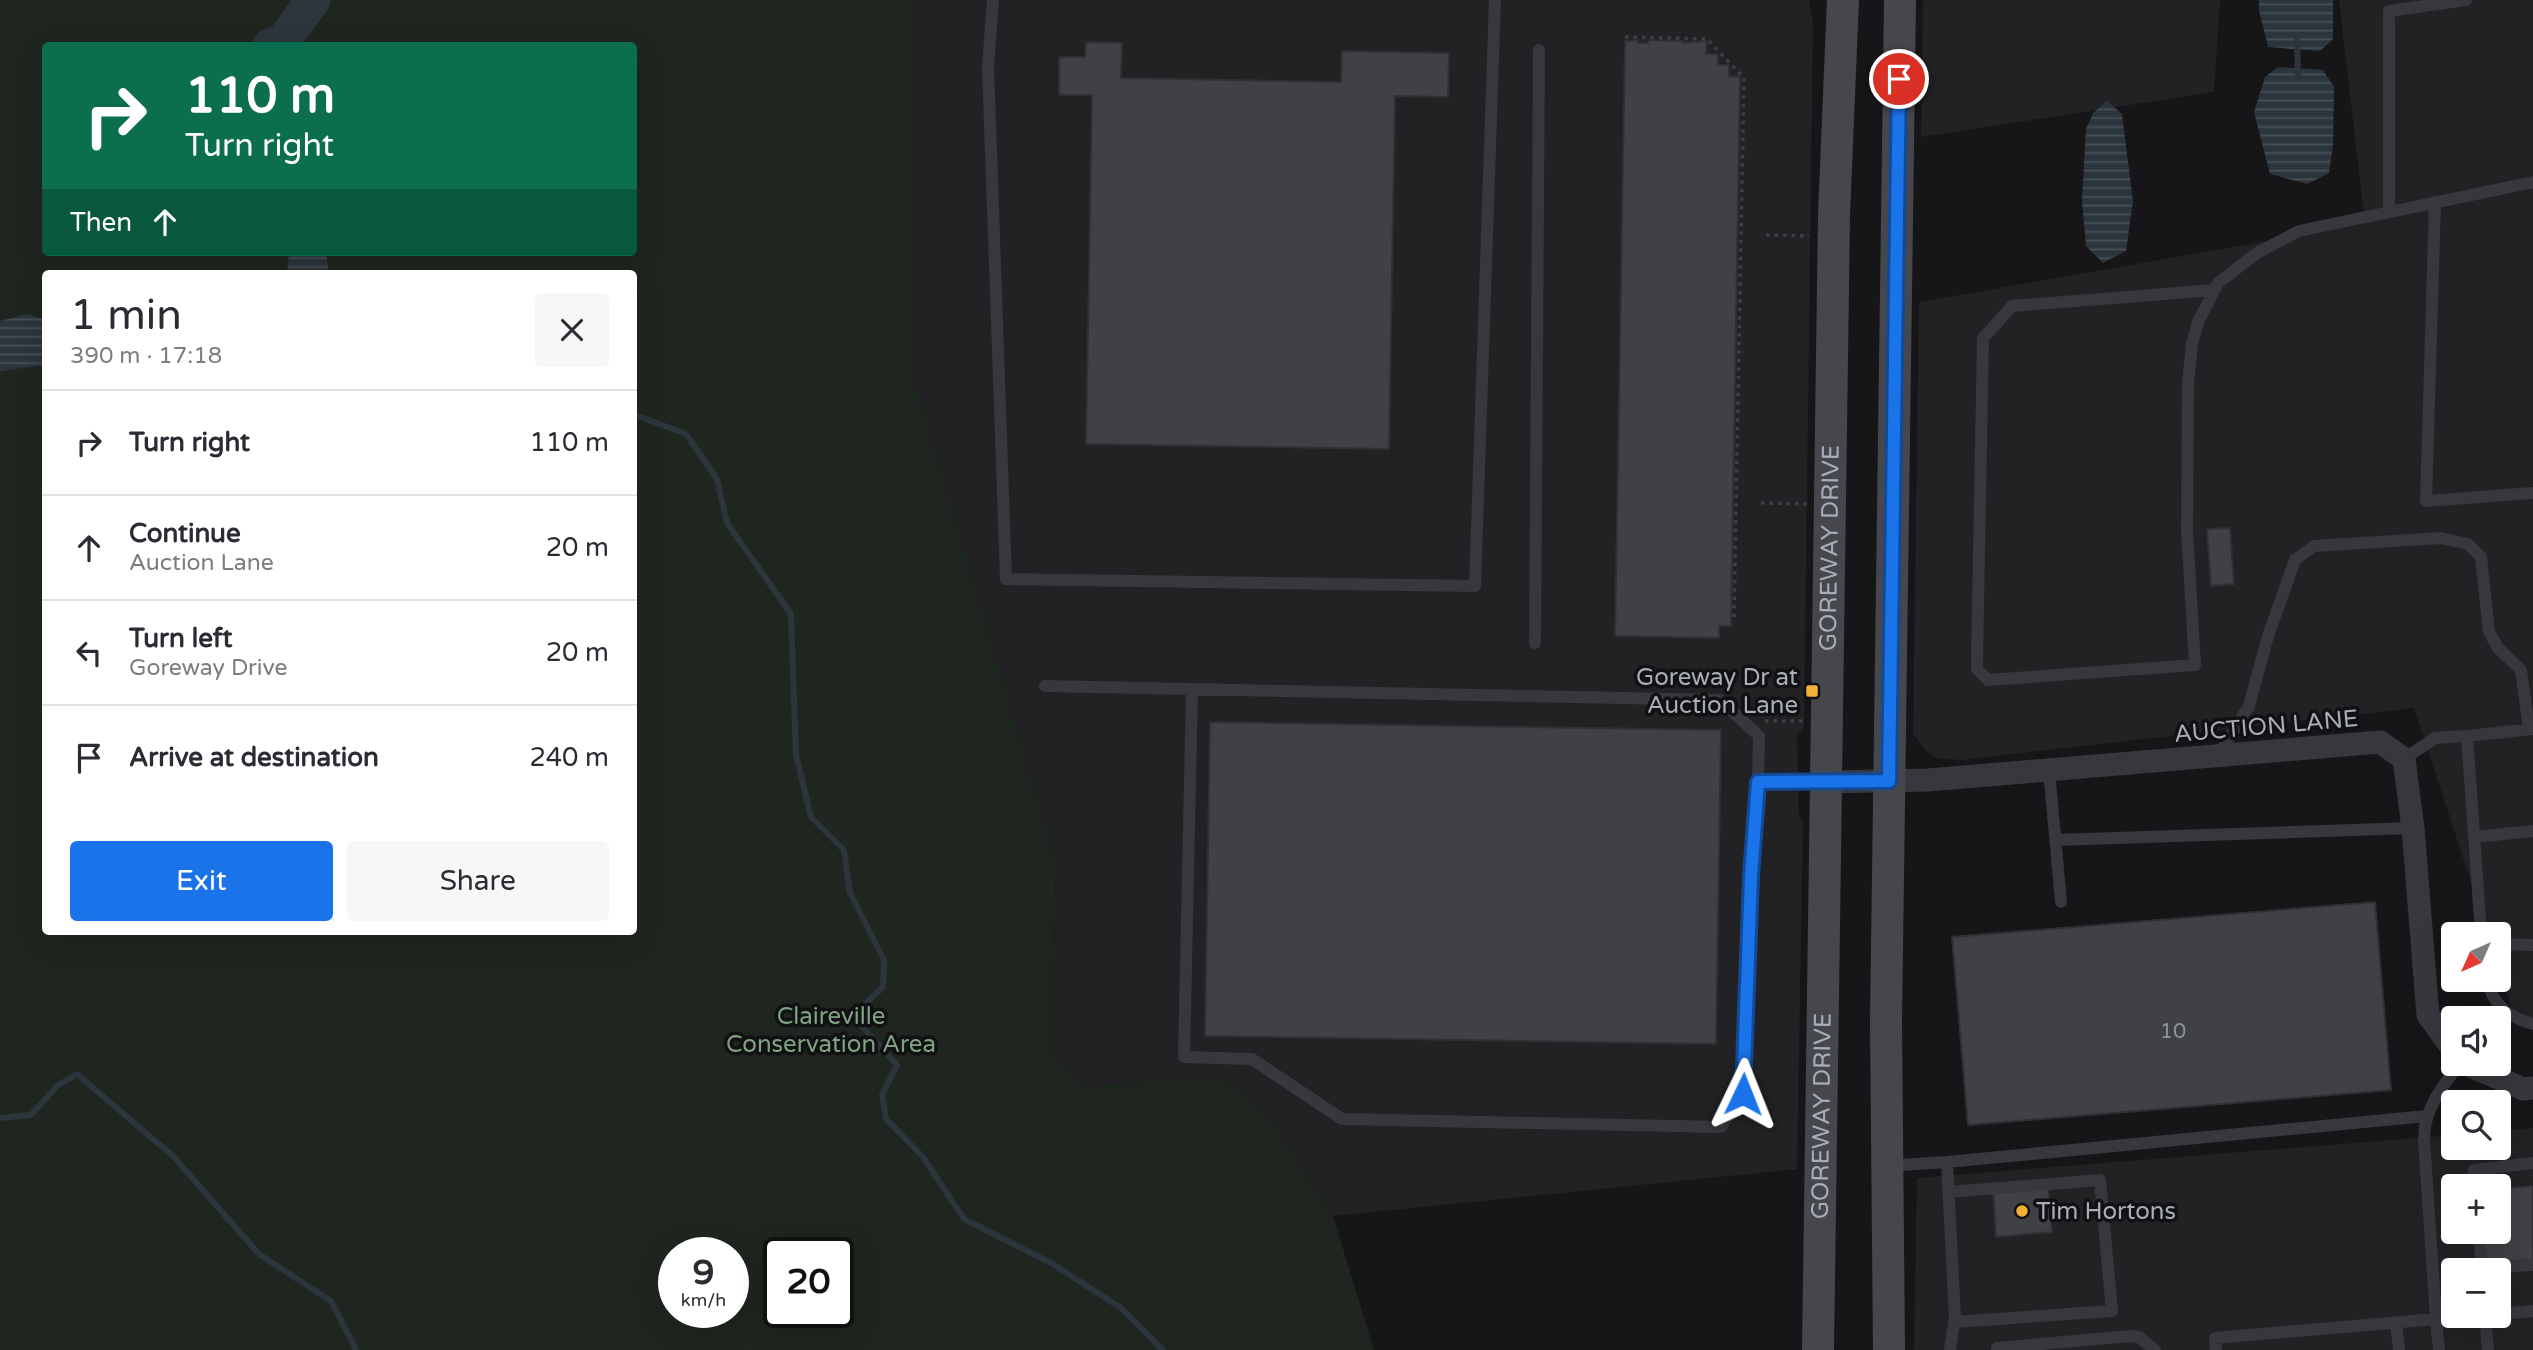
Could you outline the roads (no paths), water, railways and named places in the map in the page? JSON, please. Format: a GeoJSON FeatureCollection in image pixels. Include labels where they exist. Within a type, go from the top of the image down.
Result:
{"type":"FeatureCollection","features":[{"type":"Feature","properties":{"kind":"main road","name":"GOREWAY DRIVE"},"geometry":{"type":"LineString","coordinates":[[1818,1350],[1834,215],[1843,0]]}},
{"type":"Feature","properties":{"kind":"main road"},"geometry":{"type":"LineString","coordinates":[[1889,1350],[1886,1022],[1900,0]]}},
{"type":"Feature","properties":{"kind":"street","name":"AUCTION LANE"},"geometry":{"type":"LineString","coordinates":[[1827,782],[2049,771],[2380,742],[2404,759]]}},
{"type":"Feature","properties":{"kind":"street"},"geometry":{"type":"LineString","coordinates":[[2404,759],[2413,828],[2428,1015],[2441,1033]]}},
{"type":"Feature","properties":{"kind":"street"},"geometry":{"type":"LineString","coordinates":[[2493,1076],[2523,1089],[2533,1088]]}},
{"type":"Feature","properties":{"kind":"lane"},"geometry":{"type":"LineString","coordinates":[[993,0],[988,66],[1006,579],[1475,586],[1495,0]]}},
{"type":"Feature","properties":{"kind":"lane"},"geometry":{"type":"LineString","coordinates":[[2389,212],[2389,12],[2466,0]]}},
{"type":"Feature","properties":{"kind":"lane"},"geometry":{"type":"LineString","coordinates":[[1535,643],[1539,50]]}},
{"type":"Feature","properties":{"kind":"lane"},"geometry":{"type":"LineString","coordinates":[[2214,290],[2012,306],[1983,338],[1977,669],[1988,680],[2195,665],[2187,531],[2188,382],[2192,344],[2198,322],[2214,290],[2230,272],[2257,253],[2299,231],[2533,182]]}},
{"type":"Feature","properties":{"kind":"lane"},"geometry":{"type":"LineString","coordinates":[[2435,202],[2426,500],[2533,492]]}},
{"type":"Feature","properties":{"kind":"lane"},"geometry":{"type":"LineString","coordinates":[[2218,756],[2249,706],[2268,636],[2295,560],[2314,546],[2441,538],[2468,544],[2481,557],[2489,632],[2498,648],[2527,669],[2531,729],[2435,738],[2404,759]]}},
{"type":"Feature","properties":{"kind":"lane"},"geometry":{"type":"LineString","coordinates":[[1045,686],[1192,689],[1720,700],[1759,736],[1743,1094],[1721,1127],[1342,1119],[1252,1059],[1184,1057],[1192,689]]}},
{"type":"Feature","properties":{"kind":"lane"},"geometry":{"type":"LineString","coordinates":[[2467,736],[2480,922]]}},
{"type":"Feature","properties":{"kind":"lane"},"geometry":{"type":"LineString","coordinates":[[2049,771],[2061,902]]}},
{"type":"Feature","properties":{"kind":"lane"},"geometry":{"type":"LineString","coordinates":[[1758,782],[1827,782]]}},
{"type":"Feature","properties":{"kind":"lane"},"geometry":{"type":"LineString","coordinates":[[2056,840],[2413,828]]}},
{"type":"Feature","properties":{"kind":"lane"},"geometry":{"type":"LineString","coordinates":[[2474,836],[2533,831]]}},
{"type":"Feature","properties":{"kind":"lane"},"geometry":{"type":"LineString","coordinates":[[2511,944],[2533,945]]}},
{"type":"Feature","properties":{"kind":"lane"},"geometry":{"type":"LineString","coordinates":[[2492,992],[2501,1007],[2517,1020],[2533,1024]]}},
{"type":"Feature","properties":{"kind":"lane"},"geometry":{"type":"LineString","coordinates":[[2440,1350],[2424,1122],[2452,1076]]}},
{"type":"Feature","properties":{"kind":"lane"},"geometry":{"type":"LineString","coordinates":[[1887,1167],[2427,1116]]}},
{"type":"Feature","properties":{"kind":"lane"},"geometry":{"type":"LineString","coordinates":[[1947,1162],[1954,1322],[1950,1350]]}},
{"type":"Feature","properties":{"kind":"lane"},"geometry":{"type":"LineString","coordinates":[[2474,1174],[2474,1170],[2533,1163]]}},
{"type":"Feature","properties":{"kind":"lane"},"geometry":{"type":"LineString","coordinates":[[1949,1192],[2100,1180],[2112,1311],[1954,1322]]}},
{"type":"Feature","properties":{"kind":"lane"},"geometry":{"type":"LineString","coordinates":[[2480,1244],[2482,1268],[2533,1265]]}},
{"type":"Feature","properties":{"kind":"lane"},"geometry":{"type":"LineString","coordinates":[[2511,1313],[2533,1311]]}},
{"type":"Feature","properties":{"kind":"lane"},"geometry":{"type":"LineString","coordinates":[[2216,1350],[2215,1338],[2441,1319]]}},
{"type":"Feature","properties":{"kind":"lane"},"geometry":{"type":"LineString","coordinates":[[2396,1323],[2399,1350]]}},
{"type":"Feature","properties":{"kind":"lane"},"geometry":{"type":"LineString","coordinates":[[2486,1328],[2488,1350]]}},
{"type":"Feature","properties":{"kind":"lane"},"geometry":{"type":"LineString","coordinates":[[1997,1350],[2130,1336],[2139,1337],[2155,1350]]}},
{"type":"Feature","properties":{"kind":"waterway"},"geometry":{"type":"LineString","coordinates":[[279,42],[284,40],[313,0]]}},
{"type":"Feature","properties":{"kind":"waterway"},"geometry":{"type":"LineString","coordinates":[[2297,41],[2298,76]]}},
{"type":"Feature","properties":{"kind":"waterway"},"geometry":{"type":"LineString","coordinates":[[637,416],[686,434],[717,479],[727,523],[791,614],[796,755],[811,817],[844,850],[850,893],[884,960],[883,987],[864,1005],[858,1022],[897,1065],[882,1095],[886,1119],[923,1157],[964,1219],[1051,1263],[1121,1308],[1163,1350]]}},
{"type":"Feature","properties":{"kind":"waterway"},"geometry":{"type":"LineString","coordinates":[[0,1118],[31,1115],[57,1086],[77,1074],[173,1156],[259,1254],[331,1301],[356,1350]]}},
{"type":"Feature","properties":{"kind":"place","name":"Goreway Dr at Auction Lane"},"geometry":{"type":"Point","coordinates":[1812,691]}},
{"type":"Feature","properties":{"kind":"place","name":"Tim Hortons"},"geometry":{"type":"Point","coordinates":[2022,1211]}},
{"type":"Feature","properties":{"kind":"park label","name":"Claireville Conservation Area"},"geometry":{"type":"Point","coordinates":[831,1030]}}]}
